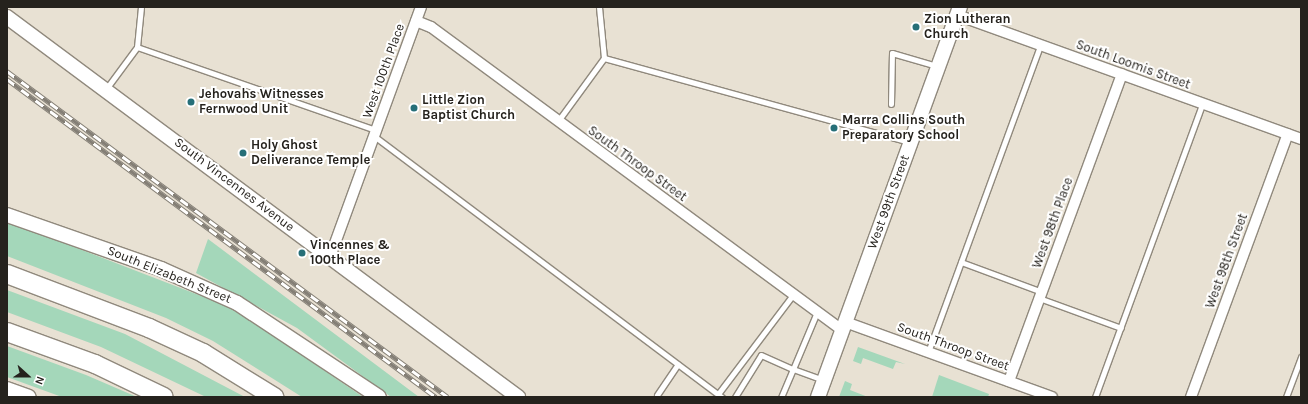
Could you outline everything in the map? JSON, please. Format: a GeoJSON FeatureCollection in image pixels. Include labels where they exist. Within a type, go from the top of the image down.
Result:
{"type":"FeatureCollection","features":[{"type":"Feature","properties":{"kind":"highway"},"geometry":{"type":"LineString","coordinates":[[7,274],[148,328],[203,353],[274,397]]}},
{"type":"Feature","properties":{"kind":"highway"},"geometry":{"type":"LineString","coordinates":[[7,332],[95,364],[164,397]]}},
{"type":"Feature","properties":{"kind":"street","name":"West 100th Place"},"geometry":{"type":"LineString","coordinates":[[330,257],[421,7]]}},
{"type":"Feature","properties":{"kind":"street","name":"South Loomis Street"},"geometry":{"type":"LineString","coordinates":[[958,11],[1040,46],[1301,139]]}},
{"type":"Feature","properties":{"kind":"street","name":"West 99th Street"},"geometry":{"type":"LineString","coordinates":[[818,397],[958,11]]}},
{"type":"Feature","properties":{"kind":"street","name":"South Vincennes Avenue"},"geometry":{"type":"LineString","coordinates":[[7,17],[518,397]]}},
{"type":"Feature","properties":{"kind":"street","name":"South Throop Street"},"geometry":{"type":"LineString","coordinates":[[416,21],[431,27],[817,312],[844,326],[928,352],[1052,397]]}},
{"type":"Feature","properties":{"kind":"street","name":"West 98th Place"},"geometry":{"type":"LineString","coordinates":[[1009,381],[1122,74]]}},
{"type":"Feature","properties":{"kind":"street","name":"West 98th Street"},"geometry":{"type":"LineString","coordinates":[[1191,397],[1288,134]]}},
{"type":"Feature","properties":{"kind":"street","name":"South Elizabeth Street"},"geometry":{"type":"LineString","coordinates":[[7,215],[161,269],[237,303],[379,397]]}},
{"type":"Feature","properties":{"kind":"street"},"geometry":{"type":"LineString","coordinates":[[7,389],[29,397]]}},
{"type":"Feature","properties":{"kind":"lane"},"geometry":{"type":"LineString","coordinates":[[105,90],[137,47],[141,7]]}},
{"type":"Feature","properties":{"kind":"lane"},"geometry":{"type":"LineString","coordinates":[[557,121],[604,58],[599,7]]}},
{"type":"Feature","properties":{"kind":"lane"},"geometry":{"type":"LineString","coordinates":[[928,352],[1040,46]]}},
{"type":"Feature","properties":{"kind":"lane"},"geometry":{"type":"LineString","coordinates":[[137,47],[375,133],[720,396],[793,295]]}},
{"type":"Feature","properties":{"kind":"lane"},"geometry":{"type":"LineString","coordinates":[[891,104],[892,53],[938,66]]}},
{"type":"Feature","properties":{"kind":"lane"},"geometry":{"type":"LineString","coordinates":[[604,58],[911,142]]}},
{"type":"Feature","properties":{"kind":"lane"},"geometry":{"type":"LineString","coordinates":[[1095,397],[1202,104]]}},
{"type":"Feature","properties":{"kind":"lane"},"geometry":{"type":"LineString","coordinates":[[961,262],[1121,328]]}},
{"type":"Feature","properties":{"kind":"lane"},"geometry":{"type":"LineString","coordinates":[[780,397],[817,312]]}},
{"type":"Feature","properties":{"kind":"lane"},"geometry":{"type":"LineString","coordinates":[[735,397],[761,355],[793,369],[824,380]]}},
{"type":"Feature","properties":{"kind":"lane"},"geometry":{"type":"LineString","coordinates":[[1286,397],[1301,357]]}},
{"type":"Feature","properties":{"kind":"lane"},"geometry":{"type":"LineString","coordinates":[[657,395],[678,364]]}},
{"type":"Feature","properties":{"kind":"green space"},"geometry":{"type":"Polygon","coordinates":[[[7,221],[222,304],[249,319],[363,397],[302,397],[213,341],[166,318],[7,256],[7,221]]]}},
{"type":"Feature","properties":{"kind":"green space"},"geometry":{"type":"Polygon","coordinates":[[[208,239],[419,397],[391,397],[297,328],[196,273],[208,239]]]}},
{"type":"Feature","properties":{"kind":"green space"},"geometry":{"type":"Polygon","coordinates":[[[7,290],[125,334],[245,397],[206,397],[101,347],[7,312],[7,290]]]}},
{"type":"Feature","properties":{"kind":"green space"},"geometry":{"type":"Polygon","coordinates":[[[7,346],[86,375],[137,397],[62,397],[7,377],[7,346]]]}},
{"type":"Feature","properties":{"kind":"green space"},"geometry":{"type":"Polygon","coordinates":[[[858,347],[905,364],[896,362],[893,369],[863,358],[861,364],[853,361],[858,347]]]}},
{"type":"Feature","properties":{"kind":"green space"},"geometry":{"type":"Polygon","coordinates":[[[939,375],[989,394],[988,397],[932,397],[939,375]]]}},
{"type":"Feature","properties":{"kind":"green space"},"geometry":{"type":"Polygon","coordinates":[[[845,381],[852,384],[850,390],[868,397],[839,397],[845,381]]]}},
{"type":"Feature","properties":{"kind":"railway"},"geometry":{"type":"LineString","coordinates":[[7,71],[448,397]]}},
{"type":"Feature","properties":{"kind":"railway"},"geometry":{"type":"LineString","coordinates":[[7,79],[436,397]]}},
{"type":"Feature","properties":{"kind":"place","name":"Zion Lutheran Church"},"geometry":{"type":"Point","coordinates":[916,27]}},
{"type":"Feature","properties":{"kind":"place","name":"Jehovahs Witnesses Fernwood Unit"},"geometry":{"type":"Point","coordinates":[191,102]}},
{"type":"Feature","properties":{"kind":"place","name":"Little Zion Baptist Church"},"geometry":{"type":"Point","coordinates":[414,108]}},
{"type":"Feature","properties":{"kind":"place","name":"Marra Collins South Preparatory School"},"geometry":{"type":"Point","coordinates":[834,128]}},
{"type":"Feature","properties":{"kind":"place","name":"Holy Ghost Deliverance Temple"},"geometry":{"type":"Point","coordinates":[243,153]}},
{"type":"Feature","properties":{"kind":"place","name":"Vincennes & 100th Place"},"geometry":{"type":"Point","coordinates":[302,253]}}]}
